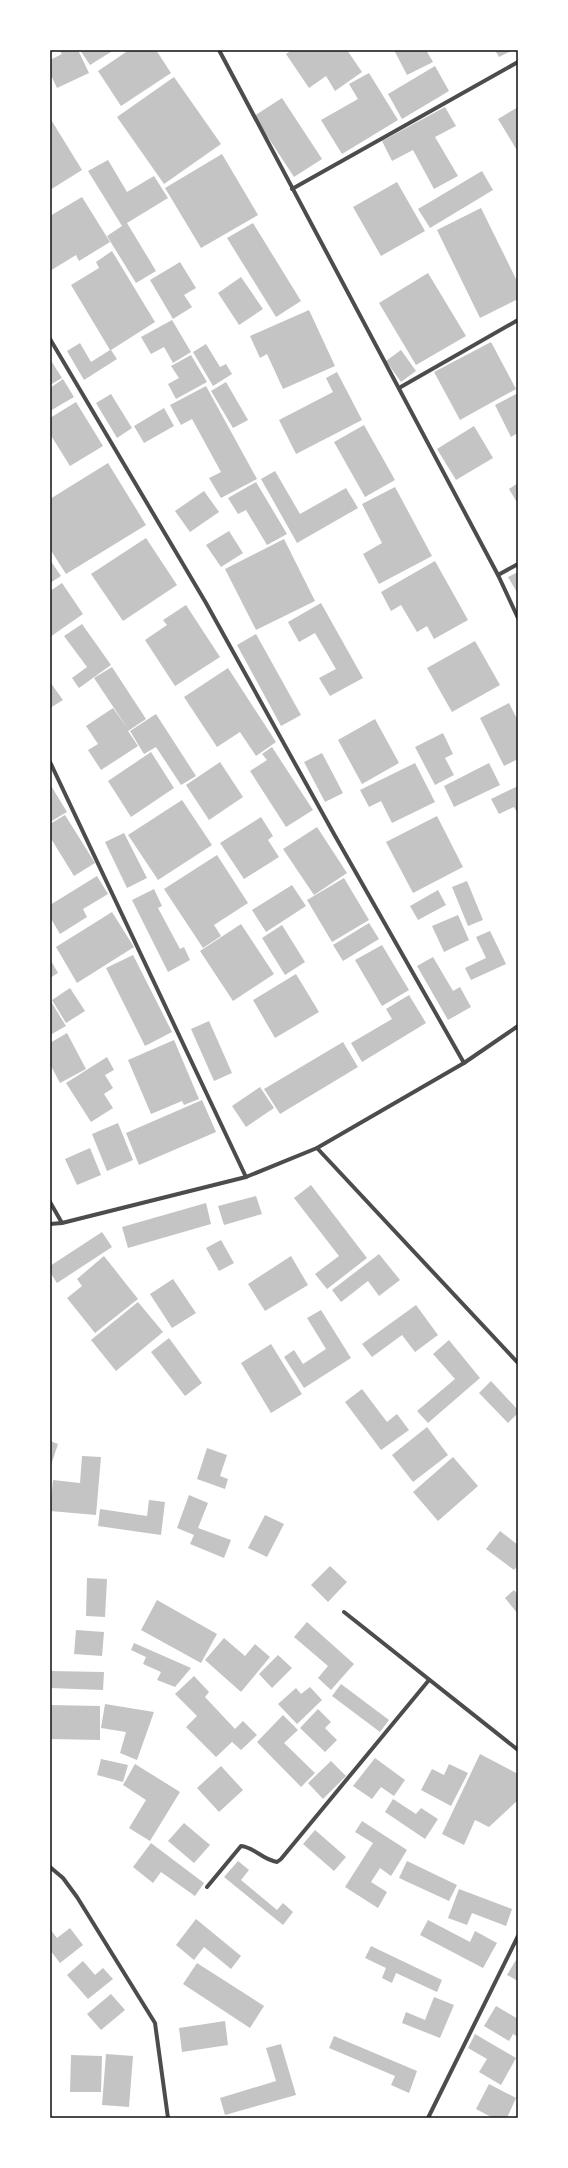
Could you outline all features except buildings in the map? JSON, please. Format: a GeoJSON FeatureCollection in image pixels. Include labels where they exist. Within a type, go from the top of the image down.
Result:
{"type":"FeatureCollection","features":[{"type":"Feature","properties":{"kind":"street"},"geometry":{"type":"LineString","coordinates":[[219,50],[498,575],[518,618]]}},
{"type":"Feature","properties":{"kind":"street"},"geometry":{"type":"LineString","coordinates":[[292,189],[518,62]]}},
{"type":"Feature","properties":{"kind":"street"},"geometry":{"type":"LineString","coordinates":[[399,388],[518,320]]}},
{"type":"Feature","properties":{"kind":"street"},"geometry":{"type":"LineString","coordinates":[[50,339],[206,603],[334,834],[464,1063]]}},
{"type":"Feature","properties":{"kind":"street"},"geometry":{"type":"LineString","coordinates":[[498,575],[518,564]]}},
{"type":"Feature","properties":{"kind":"street"},"geometry":{"type":"LineString","coordinates":[[50,762],[246,1177]]}},
{"type":"Feature","properties":{"kind":"street"},"geometry":{"type":"LineString","coordinates":[[50,1224],[62,1223],[246,1177],[317,1148],[464,1063],[518,1026]]}},
{"type":"Feature","properties":{"kind":"street"},"geometry":{"type":"LineString","coordinates":[[317,1148],[518,1363]]}},
{"type":"Feature","properties":{"kind":"street"},"geometry":{"type":"LineString","coordinates":[[50,1202],[62,1223]]}},
{"type":"Feature","properties":{"kind":"street"},"geometry":{"type":"LineString","coordinates":[[344,1612],[518,1750]]}},
{"type":"Feature","properties":{"kind":"street"},"geometry":{"type":"LineString","coordinates":[[207,1887],[241,1846],[247,1846],[271,1862],[277,1862],[281,1859],[429,1680]]}},
{"type":"Feature","properties":{"kind":"street"},"geometry":{"type":"LineString","coordinates":[[50,1867],[63,1878],[77,1897],[155,2023],[168,2118]]}},
{"type":"Feature","properties":{"kind":"street"},"geometry":{"type":"LineString","coordinates":[[428,2118],[518,1936]]}}]}
